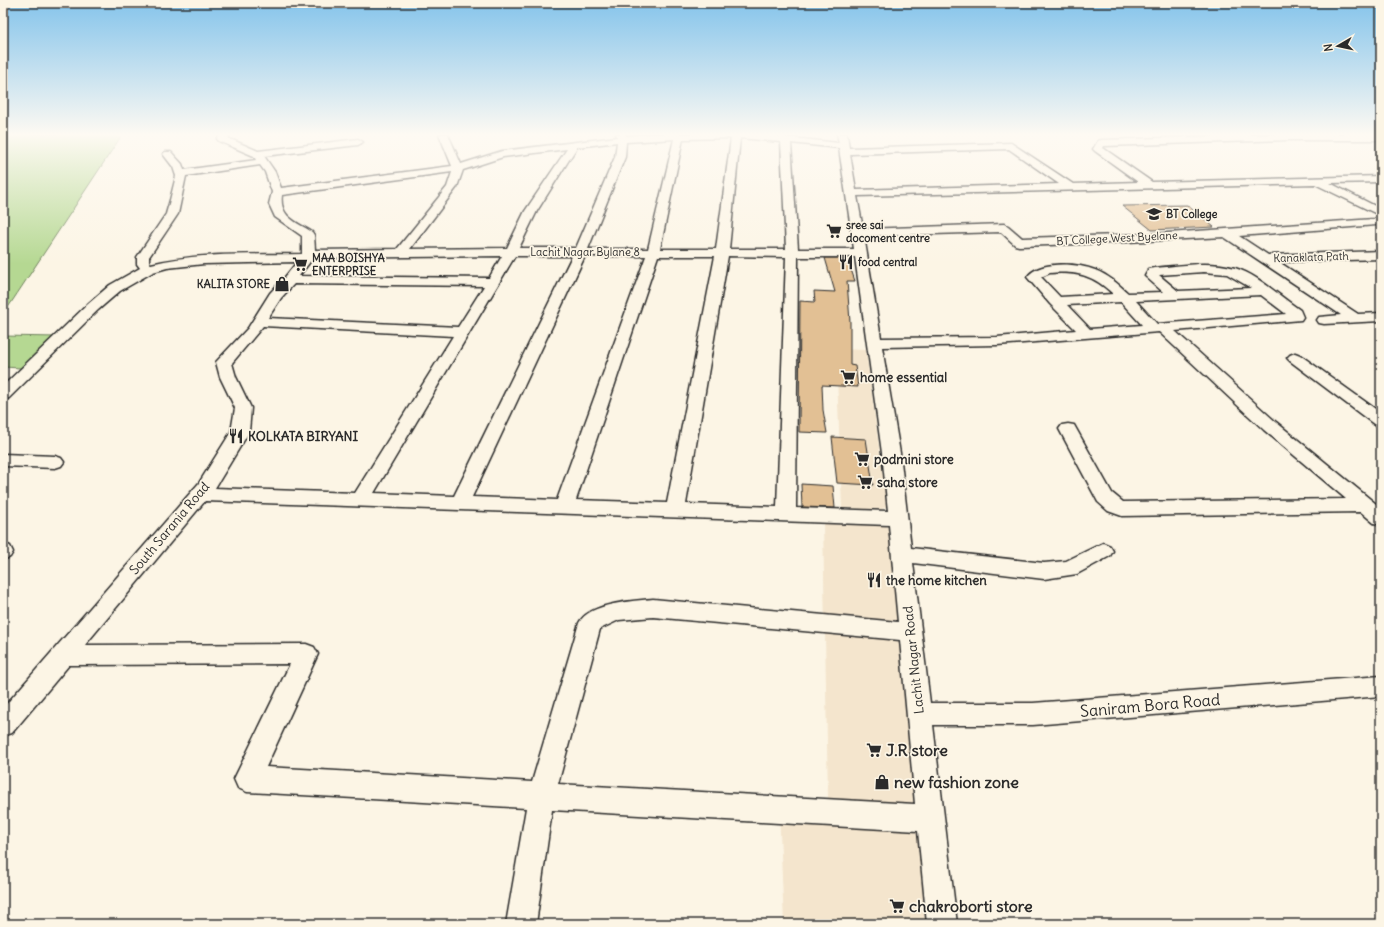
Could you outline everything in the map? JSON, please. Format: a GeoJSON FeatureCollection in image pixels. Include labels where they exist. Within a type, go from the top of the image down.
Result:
{"type":"FeatureCollection","features":[{"type":"Feature","properties":{"kind":"street"},"geometry":{"type":"LineString","coordinates":[[148,269],[143,264],[143,257],[172,214],[179,177]]}},
{"type":"Feature","properties":{"kind":"street"},"geometry":{"type":"LineString","coordinates":[[272,177],[277,192],[275,204],[281,217],[308,235],[308,256]]}},
{"type":"Feature","properties":{"kind":"street"},"geometry":{"type":"LineString","coordinates":[[277,192],[397,177]]}},
{"type":"Feature","properties":{"kind":"street"},"geometry":{"type":"LineString","coordinates":[[401,253],[452,187],[455,177]]}},
{"type":"Feature","properties":{"kind":"street"},"geometry":{"type":"LineString","coordinates":[[361,499],[511,252],[531,211],[553,177]]}},
{"type":"Feature","properties":{"kind":"street"},"geometry":{"type":"LineString","coordinates":[[460,503],[580,253],[612,177]]}},
{"type":"Feature","properties":{"kind":"street"},"geometry":{"type":"LineString","coordinates":[[564,507],[653,253],[670,177]]}},
{"type":"Feature","properties":{"kind":"street"},"geometry":{"type":"LineString","coordinates":[[675,510],[722,253],[731,177]]}},
{"type":"Feature","properties":{"kind":"street"},"geometry":{"type":"LineString","coordinates":[[786,514],[792,252],[788,177]]}},
{"type":"Feature","properties":{"kind":"street","name":"Lachit Nagar Road"},"geometry":{"type":"LineString","coordinates":[[848,177],[891,453],[942,924]]}},
{"type":"Feature","properties":{"kind":"street"},"geometry":{"type":"LineString","coordinates":[[1055,177],[1070,187]]}},
{"type":"Feature","properties":{"kind":"street"},"geometry":{"type":"LineString","coordinates":[[1137,177],[1148,185]]}},
{"type":"Feature","properties":{"kind":"street"},"geometry":{"type":"LineString","coordinates":[[851,193],[1381,179]]}},
{"type":"Feature","properties":{"kind":"street"},"geometry":{"type":"LineString","coordinates":[[1317,180],[1381,213]]}},
{"type":"Feature","properties":{"kind":"street","name":"BT College West Byelane"},"geometry":{"type":"LineString","coordinates":[[857,233],[1004,228],[1019,242],[1070,241],[1376,222],[1381,220]]}},
{"type":"Feature","properties":{"kind":"street","name":"Kanaklata Path"},"geometry":{"type":"LineString","coordinates":[[1225,232],[1265,259],[1381,255]]}},
{"type":"Feature","properties":{"kind":"street","name":"Lachit Nagar Bylane 8"},"geometry":{"type":"LineString","coordinates":[[3,395],[93,307],[115,288],[148,269],[167,264],[204,260],[401,253],[860,253]]}},
{"type":"Feature","properties":{"kind":"street","name":"South Sarania Road"},"geometry":{"type":"LineString","coordinates":[[3,725],[65,655],[206,487],[240,432],[243,408],[228,377],[224,362],[259,322],[275,296],[290,280],[308,256]]}},
{"type":"Feature","properties":{"kind":"street"},"geometry":{"type":"LineString","coordinates":[[1265,259],[1356,318]]}},
{"type":"Feature","properties":{"kind":"street"},"geometry":{"type":"LineString","coordinates":[[1087,334],[1034,277],[1040,271],[1055,268],[1076,269],[1089,272],[1105,280],[1122,297],[1270,426],[1381,518]]}},
{"type":"Feature","properties":{"kind":"street"},"geometry":{"type":"LineString","coordinates":[[874,343],[997,341],[1296,317],[1294,314],[1242,277],[1230,271],[1215,269],[1154,272],[1152,276],[1175,295]]}},
{"type":"Feature","properties":{"kind":"street"},"geometry":{"type":"LineString","coordinates":[[290,280],[493,282]]}},
{"type":"Feature","properties":{"kind":"street"},"geometry":{"type":"LineString","coordinates":[[1055,301],[1262,291]]}},
{"type":"Feature","properties":{"kind":"street"},"geometry":{"type":"LineString","coordinates":[[1324,320],[1381,317]]}},
{"type":"Feature","properties":{"kind":"street"},"geometry":{"type":"LineString","coordinates":[[259,322],[463,332]]}},
{"type":"Feature","properties":{"kind":"street"},"geometry":{"type":"LineString","coordinates":[[1295,358],[1381,421]]}},
{"type":"Feature","properties":{"kind":"street"},"geometry":{"type":"LineString","coordinates":[[1068,429],[1105,497],[1110,504],[1116,508],[1366,505]]}},
{"type":"Feature","properties":{"kind":"street"},"geometry":{"type":"LineString","coordinates":[[3,460],[55,462]]}},
{"type":"Feature","properties":{"kind":"street"},"geometry":{"type":"LineString","coordinates":[[200,494],[898,518]]}},
{"type":"Feature","properties":{"kind":"street"},"geometry":{"type":"LineString","coordinates":[[902,554],[1044,571],[1070,568],[1103,551]]}},
{"type":"Feature","properties":{"kind":"street"},"geometry":{"type":"LineString","coordinates":[[521,924],[541,796],[590,623],[616,611],[653,608],[910,632]]}},
{"type":"Feature","properties":{"kind":"street"},"geometry":{"type":"LineString","coordinates":[[65,655],[306,654],[247,780],[930,818]]}},
{"type":"Feature","properties":{"kind":"street","name":"Saniram Bora Road"},"geometry":{"type":"LineString","coordinates":[[919,714],[1033,714],[1381,686]]}},
{"type":"Feature","properties":{"kind":"shaded area"},"geometry":{"type":"Polygon","coordinates":[[[836,349],[866,350],[887,507],[879,510],[842,508],[836,349]]]}},
{"type":"Feature","properties":{"kind":"shaded area"},"geometry":{"type":"Polygon","coordinates":[[[823,522],[883,524],[889,528],[919,798],[913,805],[828,799],[823,522]]]}},
{"type":"Feature","properties":{"kind":"shaded area"},"geometry":{"type":"Polygon","coordinates":[[[779,809],[913,820],[923,832],[933,924],[784,924],[779,809]]]}},
{"type":"Feature","properties":{"kind":"green space"},"geometry":{"type":"Polygon","coordinates":[[[3,177],[94,177],[3,315],[3,177]]]}},
{"type":"Feature","properties":{"kind":"green space"},"geometry":{"type":"Polygon","coordinates":[[[3,336],[57,337],[27,366],[21,368],[3,367],[3,336]]]}},
{"type":"Feature","properties":{"kind":"building"},"geometry":{"type":"Polygon","coordinates":[[[1187,205],[1214,227],[1152,230],[1122,206],[1187,205]]]}},
{"type":"Feature","properties":{"kind":"building"},"geometry":{"type":"Polygon","coordinates":[[[825,258],[847,258],[855,281],[847,281],[850,322],[850,365],[855,366],[858,387],[822,385],[823,410],[827,433],[799,432],[800,301],[815,302],[814,291],[835,292],[825,258]]]}},
{"type":"Feature","properties":{"kind":"building"},"geometry":{"type":"Polygon","coordinates":[[[832,437],[866,439],[873,485],[837,483],[832,437]]]}},
{"type":"Feature","properties":{"kind":"building"},"geometry":{"type":"Polygon","coordinates":[[[801,484],[833,486],[835,508],[802,507],[801,484]]]}},
{"type":"Feature","properties":{"kind":"place","name":"BT College"},"geometry":{"type":"Point","coordinates":[1154,214]}},
{"type":"Feature","properties":{"kind":"place","name":"sree sai docoment centre"},"geometry":{"type":"Point","coordinates":[834,231]}},
{"type":"Feature","properties":{"kind":"place","name":"food central"},"geometry":{"type":"Point","coordinates":[846,262]}},
{"type":"Feature","properties":{"kind":"place","name":"MAA BOISHYA ENTERPRISE"},"geometry":{"type":"Point","coordinates":[300,264]}},
{"type":"Feature","properties":{"kind":"place","name":"KALITA STORE"},"geometry":{"type":"Point","coordinates":[282,284]}},
{"type":"Feature","properties":{"kind":"place","name":"home essential"},"geometry":{"type":"Point","coordinates":[848,377]}},
{"type":"Feature","properties":{"kind":"place","name":"KOLKATA BIRYANI"},"geometry":{"type":"Point","coordinates":[236,436]}},
{"type":"Feature","properties":{"kind":"place","name":"podmini store"},"geometry":{"type":"Point","coordinates":[862,459]}},
{"type":"Feature","properties":{"kind":"place","name":"saha store"},"geometry":{"type":"Point","coordinates":[865,482]}},
{"type":"Feature","properties":{"kind":"place","name":"the home kitchen"},"geometry":{"type":"Point","coordinates":[874,580]}},
{"type":"Feature","properties":{"kind":"place","name":"J.R store"},"geometry":{"type":"Point","coordinates":[874,750]}},
{"type":"Feature","properties":{"kind":"place","name":"new fashion zone"},"geometry":{"type":"Point","coordinates":[882,782]}},
{"type":"Feature","properties":{"kind":"place","name":"chakroborti store"},"geometry":{"type":"Point","coordinates":[897,906]}}]}
